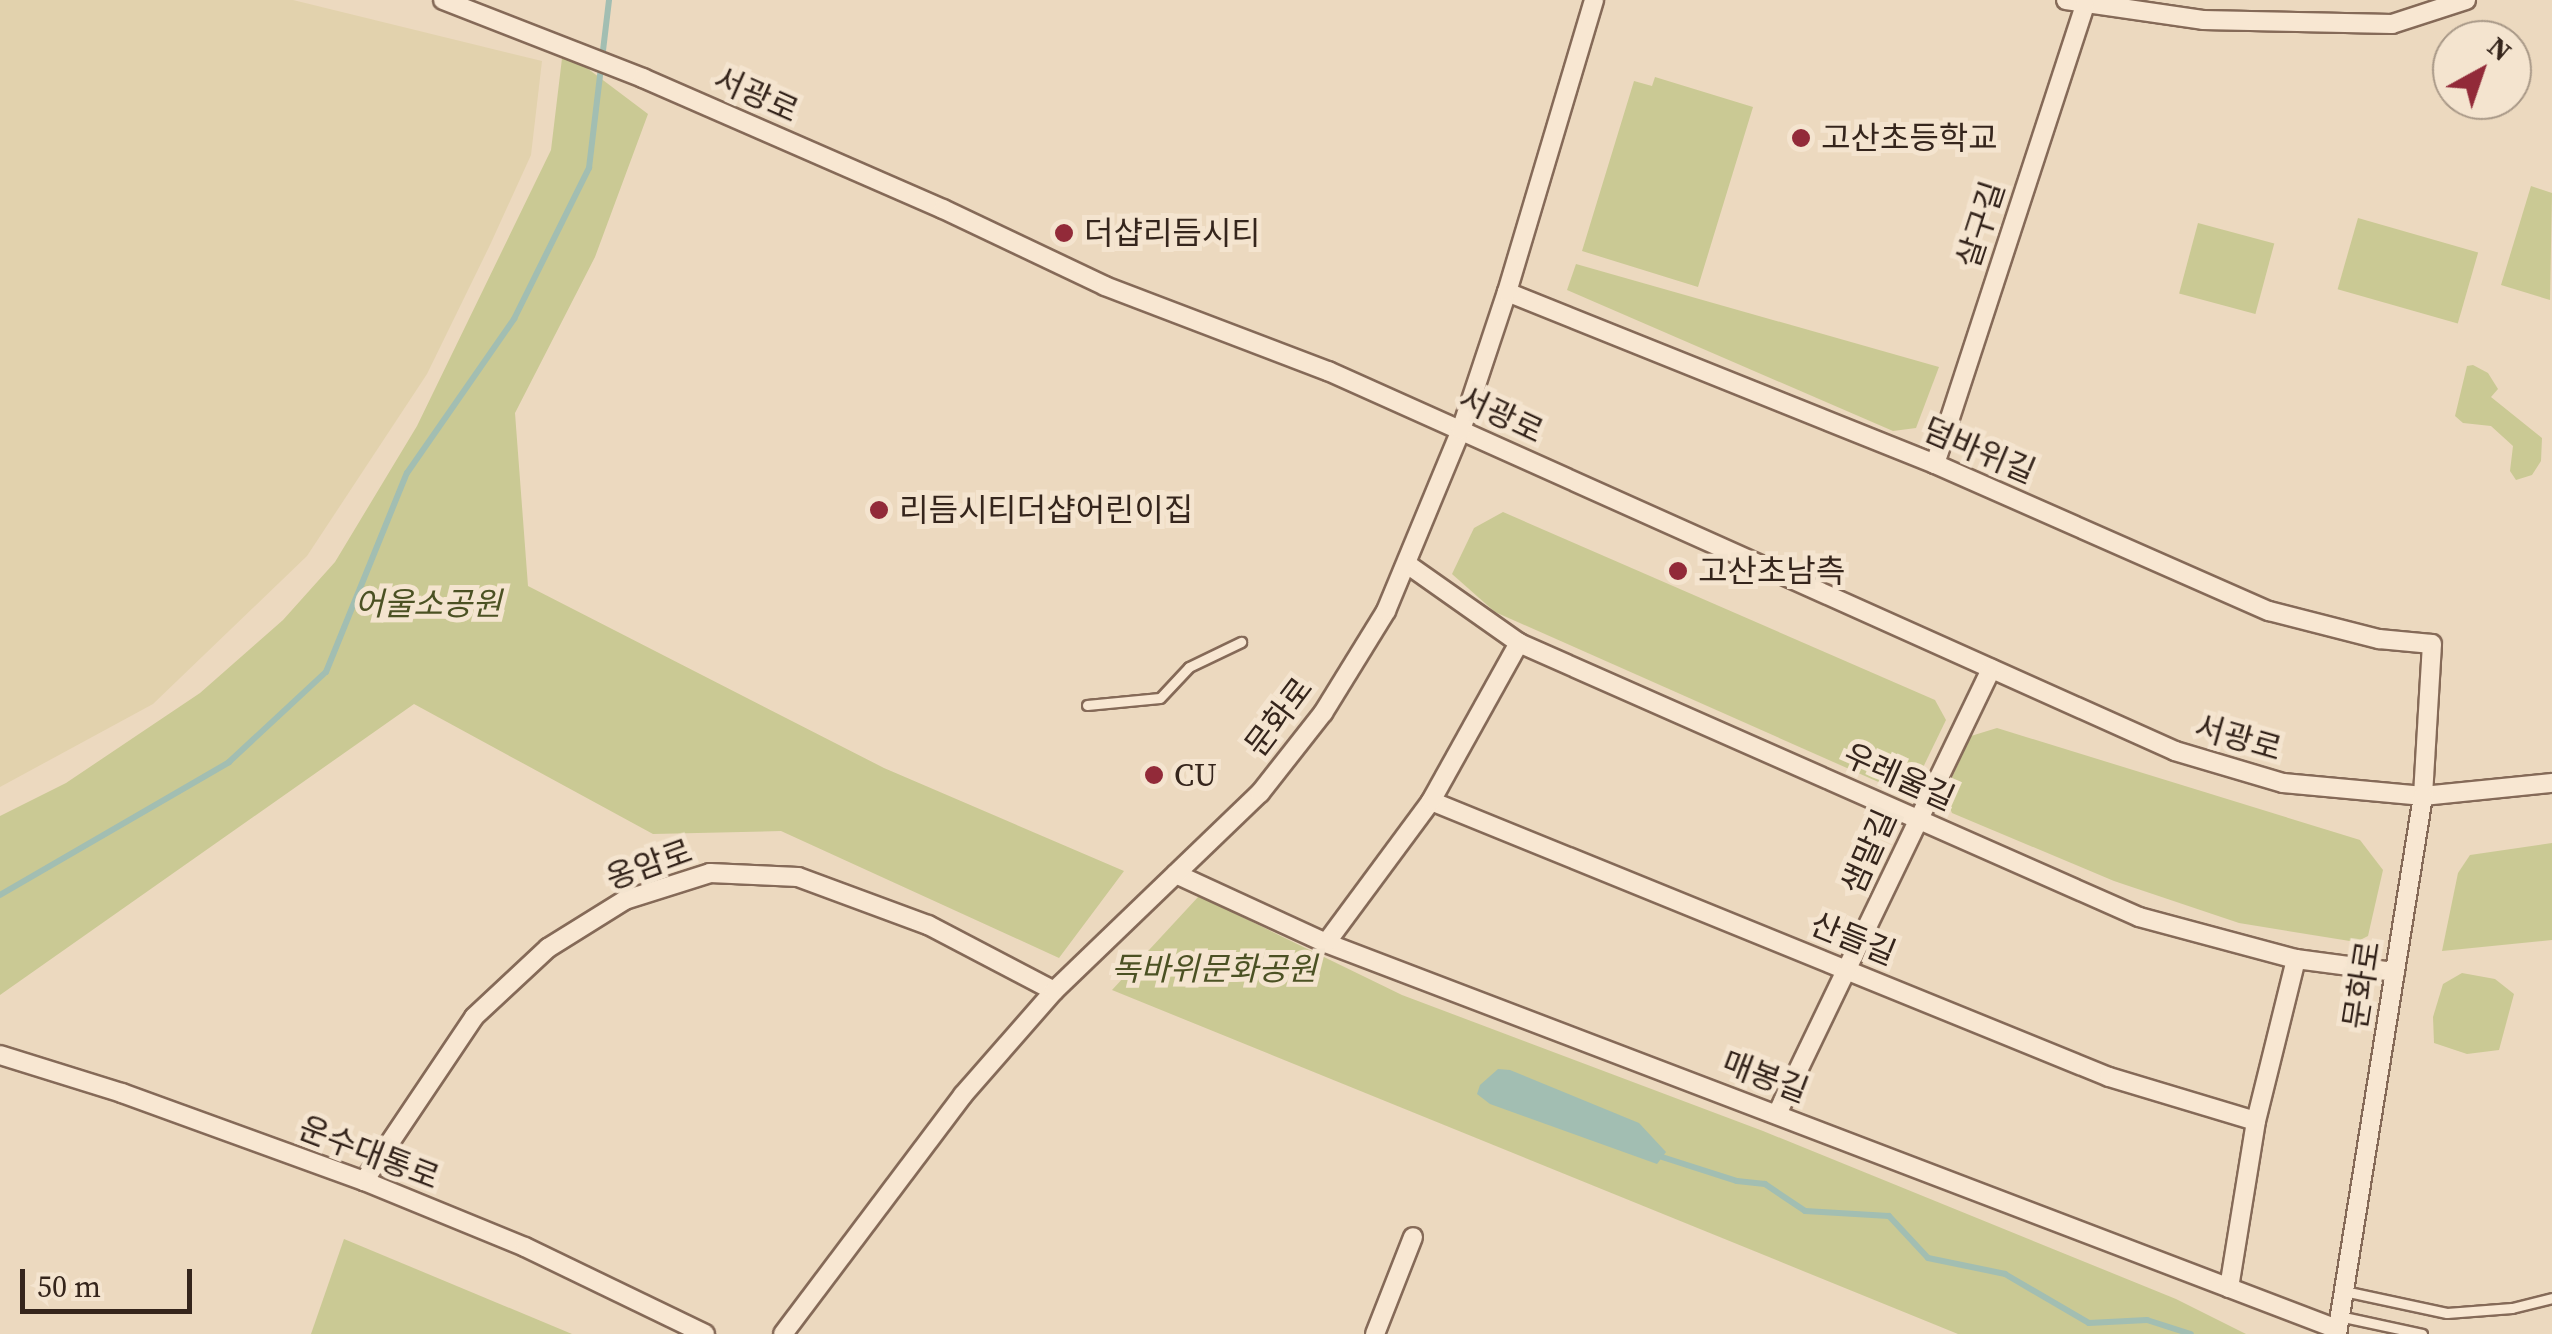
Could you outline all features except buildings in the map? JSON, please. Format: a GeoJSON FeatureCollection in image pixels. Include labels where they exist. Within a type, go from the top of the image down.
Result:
{"type":"FeatureCollection","features":[{"type":"Feature","properties":{"kind":"street","name":"서광로"},"geometry":{"type":"LineString","coordinates":[[443,0],[643,78],[943,209],[1105,286],[1328,371],[2175,751],[2265,778],[2423,796],[2552,783]]}},
{"type":"Feature","properties":{"kind":"street","name":"문화로"},"geometry":{"type":"LineString","coordinates":[[783,1334],[962,1094],[1054,991],[1260,792],[1323,713],[1386,612],[1460,430],[1508,292],[1594,0]]}},
{"type":"Feature","properties":{"kind":"street"},"geometry":{"type":"LineString","coordinates":[[2066,0],[2085,6],[2203,20],[2392,24],[2466,0]]}},
{"type":"Feature","properties":{"kind":"street","name":"살구길"},"geometry":{"type":"LineString","coordinates":[[1935,464],[2085,6]]}},
{"type":"Feature","properties":{"kind":"street","name":"덤바위길"},"geometry":{"type":"LineString","coordinates":[[1508,292],[1935,464],[2269,612],[2379,639],[2432,644]]}},
{"type":"Feature","properties":{"kind":"street","name":"우레울길"},"geometry":{"type":"LineString","coordinates":[[1407,564],[1519,643],[2139,917],[2296,960],[2395,972]]}},
{"type":"Feature","properties":{"kind":"street"},"geometry":{"type":"LineString","coordinates":[[1326,942],[1431,800],[1519,643]]}},
{"type":"Feature","properties":{"kind":"street","name":"문화로"},"geometry":{"type":"LineString","coordinates":[[2338,1327],[2423,796],[2432,644]]}},
{"type":"Feature","properties":{"kind":"street","name":"샘말길"},"geometry":{"type":"LineString","coordinates":[[1777,1114],[1849,969],[1917,817],[1992,670]]}},
{"type":"Feature","properties":{"kind":"street","name":"산들길"},"geometry":{"type":"LineString","coordinates":[[1431,800],[2109,1077],[2256,1120]]}},
{"type":"Feature","properties":{"kind":"street","name":"옹암로"},"geometry":{"type":"LineString","coordinates":[[364,1181],[474,1017],[548,948],[626,900],[710,873],[798,876],[928,925],[1054,991]]}},
{"type":"Feature","properties":{"kind":"street","name":"매봉길"},"geometry":{"type":"LineString","coordinates":[[1176,874],[1326,942],[2088,1238],[2338,1327]]}},
{"type":"Feature","properties":{"kind":"street"},"geometry":{"type":"LineString","coordinates":[[2230,1288],[2256,1120],[2296,960]]}},
{"type":"Feature","properties":{"kind":"street","name":"운수대통로"},"geometry":{"type":"LineString","coordinates":[[0,1056],[122,1093],[364,1181],[525,1247],[706,1334]]}},
{"type":"Feature","properties":{"kind":"street"},"geometry":{"type":"LineString","coordinates":[[1375,1334],[1412,1237]]}},
{"type":"Feature","properties":{"kind":"lane"},"geometry":{"type":"LineString","coordinates":[[1087,705],[1160,698],[1189,667],[1241,642]]}},
{"type":"Feature","properties":{"kind":"lane"},"geometry":{"type":"LineString","coordinates":[[2343,1291],[2447,1313],[2512,1308],[2552,1298]]}},
{"type":"Feature","properties":{"kind":"lane"},"geometry":{"type":"LineString","coordinates":[[2338,1327],[2422,1334]]}},
{"type":"Feature","properties":{"kind":"shaded area"},"geometry":{"type":"Polygon","coordinates":[[[0,0],[293,0],[542,61],[531,155],[490,245],[427,374],[307,556],[153,704],[0,787],[0,0]]]}},
{"type":"Feature","properties":{"kind":"shaded area"},"geometry":{"type":"Polygon","coordinates":[[[1498,1069],[1510,1070],[1639,1123],[1666,1152],[1657,1164],[1490,1104],[1477,1094],[1480,1085],[1498,1069]]]}},
{"type":"Feature","properties":{"kind":"green space","name":"어울소공원"},"geometry":{"type":"Polygon","coordinates":[[[563,50],[648,114],[595,257],[515,413],[528,586],[884,768],[1124,871],[1059,958],[781,831],[653,834],[414,704],[0,995],[0,816],[66,783],[200,693],[283,620],[335,562],[417,426],[551,150],[563,50]]]}},
{"type":"Feature","properties":{"kind":"green space"},"geometry":{"type":"Polygon","coordinates":[[[1655,77],[1753,107],[1698,287],[1582,251],[1634,81],[1652,86],[1655,77]]]}},
{"type":"Feature","properties":{"kind":"green space"},"geometry":{"type":"Polygon","coordinates":[[[2531,186],[2552,193],[2550,300],[2501,285],[2531,186]]]}},
{"type":"Feature","properties":{"kind":"green space"},"geometry":{"type":"Polygon","coordinates":[[[2358,218],[2478,252],[2458,324],[2338,289],[2358,218]]]}},
{"type":"Feature","properties":{"kind":"green space"},"geometry":{"type":"Polygon","coordinates":[[[2198,223],[2274,243],[2255,314],[2179,294],[2198,223]]]}},
{"type":"Feature","properties":{"kind":"green space"},"geometry":{"type":"Polygon","coordinates":[[[1576,264],[1939,367],[1916,428],[1893,431],[1567,290],[1576,264]]]}},
{"type":"Feature","properties":{"kind":"green space"},"geometry":{"type":"Polygon","coordinates":[[[2467,366],[2488,373],[2498,389],[2491,397],[2542,438],[2541,461],[2532,475],[2516,480],[2510,471],[2513,446],[2491,426],[2463,423],[2455,416],[2467,366]]]}},
{"type":"Feature","properties":{"kind":"green space"},"geometry":{"type":"Polygon","coordinates":[[[1503,512],[1935,700],[1946,720],[1914,786],[1892,788],[1495,612],[1452,574],[1474,528],[1503,512]]]}},
{"type":"Feature","properties":{"kind":"green space"},"geometry":{"type":"Polygon","coordinates":[[[1997,728],[2360,840],[2383,870],[2368,936],[2356,942],[2239,923],[2114,881],[1952,813],[1944,795],[1971,736],[1997,728]]]}},
{"type":"Feature","properties":{"kind":"green space"},"geometry":{"type":"Polygon","coordinates":[[[2552,843],[2552,940],[2442,951],[2458,873],[2470,855],[2552,843]]]}},
{"type":"Feature","properties":{"kind":"green space","name":"독바위문화공원"},"geometry":{"type":"Polygon","coordinates":[[[1199,896],[1402,995],[1763,1131],[2176,1299],[2246,1334],[1958,1334],[1112,990],[1199,896]]]}},
{"type":"Feature","properties":{"kind":"green space"},"geometry":{"type":"Polygon","coordinates":[[[2462,973],[2495,979],[2514,994],[2499,1050],[2467,1054],[2434,1043],[2433,1017],[2443,984],[2462,973]]]}},
{"type":"Feature","properties":{"kind":"green space"},"geometry":{"type":"Polygon","coordinates":[[[344,1239],[572,1334],[311,1334],[344,1239]]]}},
{"type":"Feature","properties":{"kind":"waterway"},"geometry":{"type":"LineString","coordinates":[[0,895],[229,762],[326,672],[407,473],[514,319],[589,168],[609,0]]}},
{"type":"Feature","properties":{"kind":"waterway"},"geometry":{"type":"LineString","coordinates":[[1662,1157],[1737,1181],[1765,1184],[1805,1211],[1889,1216],[1928,1258],[2005,1274],[2089,1323],[2147,1320],[2191,1334]]}},
{"type":"Feature","properties":{"kind":"place","name":"고산초등학교"},"geometry":{"type":"Point","coordinates":[1801,138]}},
{"type":"Feature","properties":{"kind":"place","name":"더샵리듬시티"},"geometry":{"type":"Point","coordinates":[1064,233]}},
{"type":"Feature","properties":{"kind":"place","name":"리듬시티더샵어린이집"},"geometry":{"type":"Point","coordinates":[879,510]}},
{"type":"Feature","properties":{"kind":"place","name":"고산초남측"},"geometry":{"type":"Point","coordinates":[1678,571]}},
{"type":"Feature","properties":{"kind":"place","name":"CU"},"geometry":{"type":"Point","coordinates":[1154,775]}}]}
